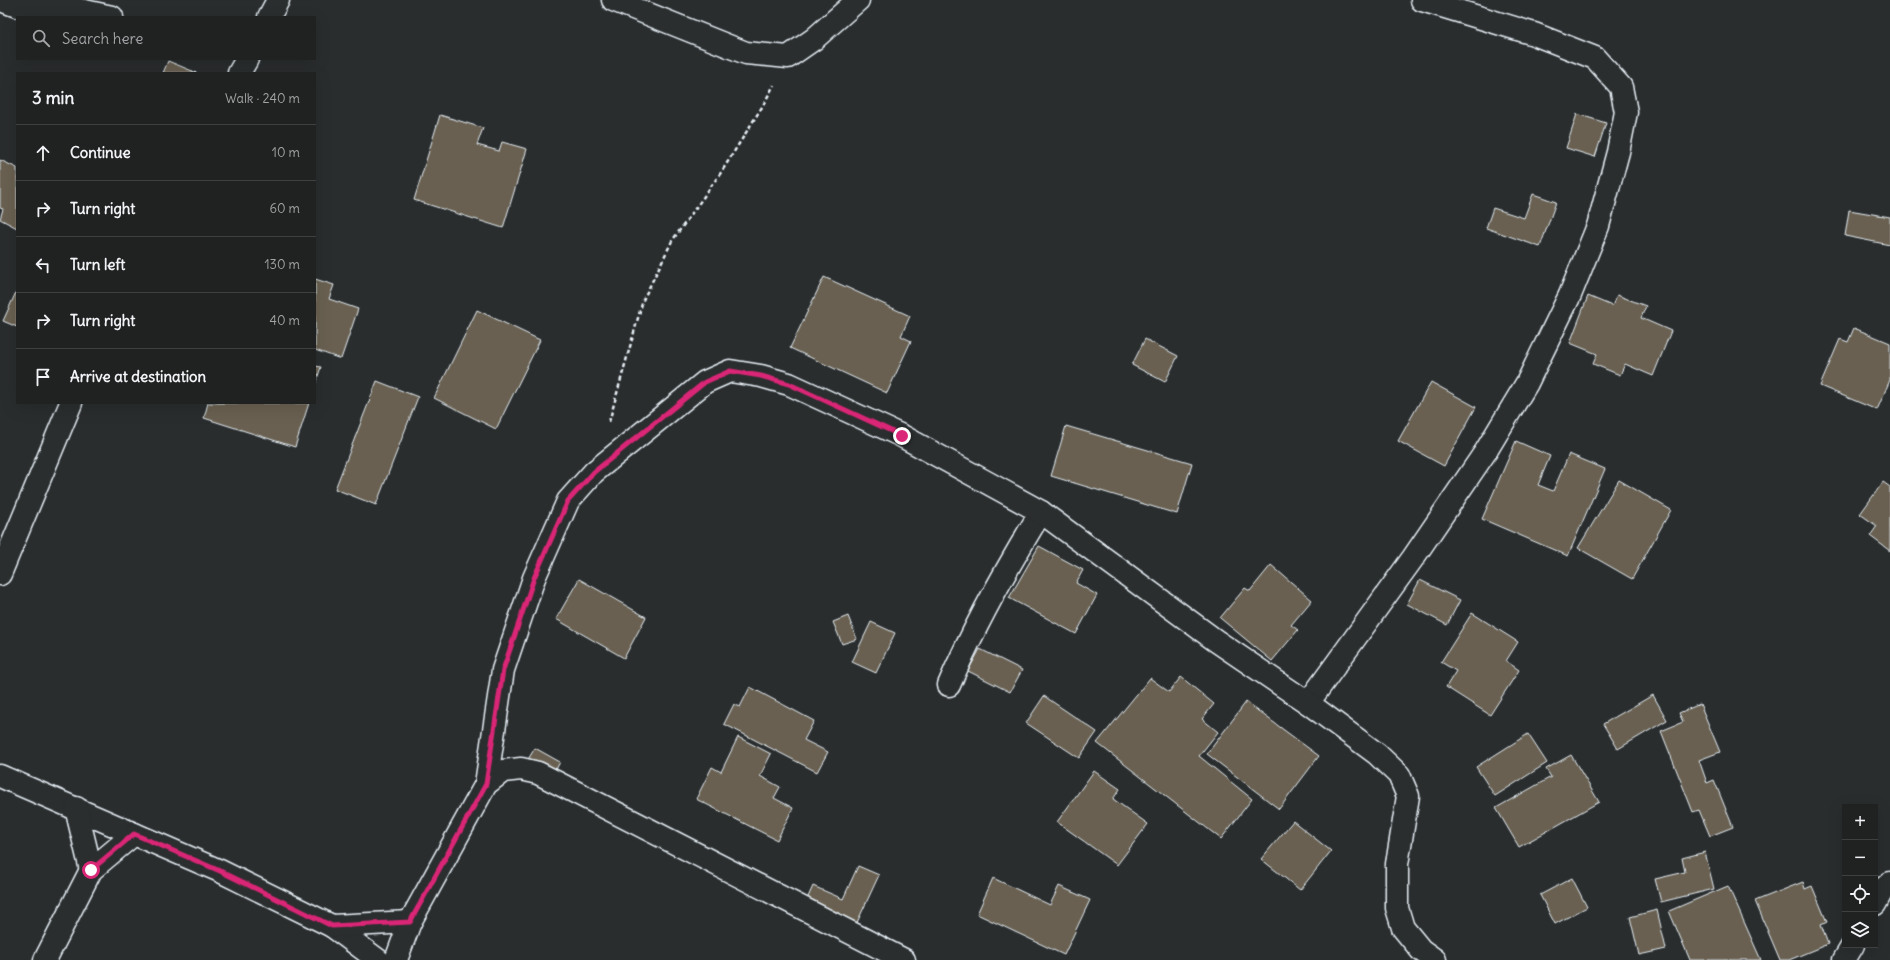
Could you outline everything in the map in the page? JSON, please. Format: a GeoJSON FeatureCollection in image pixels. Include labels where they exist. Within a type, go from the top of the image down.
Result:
{"type":"FeatureCollection","features":[{"type":"Feature","properties":{"kind":"street"},"geometry":{"type":"LineString","coordinates":[[1,0],[22,8],[80,10],[107,16]]}},
{"type":"Feature","properties":{"kind":"street"},"geometry":{"type":"LineString","coordinates":[[270,16],[278,0]]}},
{"type":"Feature","properties":{"kind":"street"},"geometry":{"type":"LineString","coordinates":[[613,0],[746,53],[788,58],[814,39],[858,0]]}},
{"type":"Feature","properties":{"kind":"street"},"geometry":{"type":"LineString","coordinates":[[1308,703],[1413,558],[1482,457],[1527,383],[1570,295],[1598,226],[1618,152],[1626,112],[1621,87],[1595,58],[1534,34],[1422,0]]}},
{"type":"Feature","properties":{"kind":"street"},"geometry":{"type":"LineString","coordinates":[[240,72],[246,60]]}},
{"type":"Feature","properties":{"kind":"street"},"geometry":{"type":"LineString","coordinates":[[396,960],[410,922],[486,784],[503,670],[534,578],[568,501],[594,472],[705,382],[730,371],[761,376],[789,384],[902,436],[1041,512],[1214,640],[1308,703],[1377,754],[1399,775],[1408,796],[1397,864],[1397,908],[1403,928],[1421,950],[1435,960]]}},
{"type":"Feature","properties":{"kind":"street"},"geometry":{"type":"LineString","coordinates":[[0,574],[71,404]]}},
{"type":"Feature","properties":{"kind":"street"},"geometry":{"type":"LineString","coordinates":[[949,685],[966,645],[999,581],[1041,512]]}},
{"type":"Feature","properties":{"kind":"street"},"geometry":{"type":"LineString","coordinates":[[486,784],[503,771],[521,770],[538,773],[867,952],[904,960]]}},
{"type":"Feature","properties":{"kind":"street"},"geometry":{"type":"LineString","coordinates":[[0,776],[220,871],[332,926],[378,960]]}},
{"type":"Feature","properties":{"kind":"street"},"geometry":{"type":"LineString","coordinates":[[76,808],[91,870]]}},
{"type":"Feature","properties":{"kind":"street"},"geometry":{"type":"LineString","coordinates":[[45,960],[91,870],[134,834]]}},
{"type":"Feature","properties":{"kind":"street"},"geometry":{"type":"LineString","coordinates":[[1878,898],[1883,889],[1890,884]]}},
{"type":"Feature","properties":{"kind":"street"},"geometry":{"type":"LineString","coordinates":[[332,926],[410,922]]}},
{"type":"Feature","properties":{"kind":"street"},"geometry":{"type":"LineString","coordinates":[[1844,960],[1850,948]]}},
{"type":"Feature","properties":{"kind":"path"},"geometry":{"type":"LineString","coordinates":[[608,423],[643,300],[672,241],[722,171],[762,107],[788,58]]}},
{"type":"Feature","properties":{"kind":"building"},"geometry":{"type":"Polygon","coordinates":[[[168,61],[195,72],[163,72],[168,61]]]}},
{"type":"Feature","properties":{"kind":"building"},"geometry":{"type":"Polygon","coordinates":[[[1577,114],[1606,123],[1595,157],[1566,148],[1577,114]]]}},
{"type":"Feature","properties":{"kind":"building"},"geometry":{"type":"Polygon","coordinates":[[[440,115],[483,128],[477,145],[499,151],[502,142],[527,149],[503,228],[414,200],[440,115]]]}},
{"type":"Feature","properties":{"kind":"building"},"geometry":{"type":"Polygon","coordinates":[[[0,160],[16,168],[16,227],[0,219],[3,209],[0,208],[0,160]]]}},
{"type":"Feature","properties":{"kind":"building"},"geometry":{"type":"Polygon","coordinates":[[[1533,194],[1556,202],[1540,247],[1486,228],[1493,208],[1524,218],[1533,194]]]}},
{"type":"Feature","properties":{"kind":"building"},"geometry":{"type":"Polygon","coordinates":[[[1849,210],[1890,217],[1890,245],[1845,236],[1849,210]]]}},
{"type":"Feature","properties":{"kind":"building"},"geometry":{"type":"Polygon","coordinates":[[[824,277],[910,316],[901,336],[911,341],[887,393],[790,348],[824,277]]]}},
{"type":"Feature","properties":{"kind":"building"},"geometry":{"type":"Polygon","coordinates":[[[316,279],[334,285],[329,299],[358,309],[341,359],[316,350],[316,279]]]}},
{"type":"Feature","properties":{"kind":"building"},"geometry":{"type":"Polygon","coordinates":[[[16,292],[16,327],[3,321],[16,292]]]}},
{"type":"Feature","properties":{"kind":"building"},"geometry":{"type":"Polygon","coordinates":[[[1617,295],[1646,306],[1641,318],[1671,331],[1653,376],[1625,364],[1620,375],[1593,364],[1597,354],[1570,343],[1588,296],[1612,306],[1617,295]]]}},
{"type":"Feature","properties":{"kind":"building"},"geometry":{"type":"Polygon","coordinates":[[[477,310],[540,340],[496,429],[434,398],[477,310]]]}},
{"type":"Feature","properties":{"kind":"building"},"geometry":{"type":"Polygon","coordinates":[[[1854,328],[1890,343],[1890,380],[1877,410],[1820,386],[1840,339],[1848,342],[1854,328]]]}},
{"type":"Feature","properties":{"kind":"building"},"geometry":{"type":"Polygon","coordinates":[[[1145,339],[1178,356],[1165,382],[1132,365],[1145,339]]]}},
{"type":"Feature","properties":{"kind":"building"},"geometry":{"type":"Polygon","coordinates":[[[316,366],[321,367],[316,382],[316,366]]]}},
{"type":"Feature","properties":{"kind":"building"},"geometry":{"type":"Polygon","coordinates":[[[377,381],[418,397],[376,505],[335,489],[377,381]]]}},
{"type":"Feature","properties":{"kind":"building"},"geometry":{"type":"Polygon","coordinates":[[[1431,382],[1476,407],[1444,466],[1398,441],[1431,382]]]}},
{"type":"Feature","properties":{"kind":"building"},"geometry":{"type":"Polygon","coordinates":[[[208,404],[309,404],[295,447],[204,418],[208,404]]]}},
{"type":"Feature","properties":{"kind":"building"},"geometry":{"type":"Polygon","coordinates":[[[1066,426],[1192,463],[1177,514],[1051,476],[1066,426]]]}},
{"type":"Feature","properties":{"kind":"building"},"geometry":{"type":"Polygon","coordinates":[[[1516,441],[1550,456],[1538,485],[1553,491],[1569,454],[1605,469],[1568,556],[1482,519],[1516,441]]]}},
{"type":"Feature","properties":{"kind":"building"},"geometry":{"type":"Polygon","coordinates":[[[1619,480],[1671,510],[1632,579],[1578,548],[1619,480]]]}},
{"type":"Feature","properties":{"kind":"building"},"geometry":{"type":"Polygon","coordinates":[[[1883,482],[1890,487],[1890,551],[1870,536],[1877,526],[1860,514],[1883,482]]]}},
{"type":"Feature","properties":{"kind":"building"},"geometry":{"type":"Polygon","coordinates":[[[1039,546],[1083,570],[1076,583],[1097,595],[1076,634],[1009,598],[1039,546]]]}},
{"type":"Feature","properties":{"kind":"building"},"geometry":{"type":"Polygon","coordinates":[[[1271,565],[1312,600],[1291,625],[1298,630],[1272,661],[1220,618],[1245,588],[1250,591],[1271,565]]]}},
{"type":"Feature","properties":{"kind":"building"},"geometry":{"type":"Polygon","coordinates":[[[579,579],[646,617],[624,658],[556,619],[579,579]]]}},
{"type":"Feature","properties":{"kind":"building"},"geometry":{"type":"Polygon","coordinates":[[[1420,580],[1460,600],[1447,625],[1407,604],[1420,580]]]}},
{"type":"Feature","properties":{"kind":"building"},"geometry":{"type":"Polygon","coordinates":[[[1472,613],[1518,642],[1506,661],[1519,670],[1490,715],[1446,687],[1456,671],[1441,662],[1472,613]]]}},
{"type":"Feature","properties":{"kind":"building"},"geometry":{"type":"Polygon","coordinates":[[[848,616],[857,639],[842,644],[833,622],[848,616]]]}},
{"type":"Feature","properties":{"kind":"building"},"geometry":{"type":"Polygon","coordinates":[[[871,622],[895,633],[876,673],[852,662],[871,622]]]}},
{"type":"Feature","properties":{"kind":"building"},"geometry":{"type":"Polygon","coordinates":[[[980,649],[1022,670],[1010,692],[968,671],[980,649]]]}},
{"type":"Feature","properties":{"kind":"building"},"geometry":{"type":"Polygon","coordinates":[[[1181,677],[1214,704],[1202,719],[1218,732],[1199,756],[1252,799],[1221,839],[1097,743],[1150,678],[1169,692],[1181,677]]]}},
{"type":"Feature","properties":{"kind":"building"},"geometry":{"type":"Polygon","coordinates":[[[750,687],[814,721],[804,740],[828,752],[817,772],[724,724],[734,704],[740,707],[750,687]]]}},
{"type":"Feature","properties":{"kind":"building"},"geometry":{"type":"Polygon","coordinates":[[[1653,695],[1667,720],[1618,749],[1603,724],[1653,695]]]}},
{"type":"Feature","properties":{"kind":"building"},"geometry":{"type":"Polygon","coordinates":[[[1044,696],[1097,732],[1079,758],[1026,723],[1044,696]]]}},
{"type":"Feature","properties":{"kind":"building"},"geometry":{"type":"Polygon","coordinates":[[[1246,702],[1319,756],[1279,809],[1207,754],[1246,702]]]}},
{"type":"Feature","properties":{"kind":"building"},"geometry":{"type":"Polygon","coordinates":[[[1700,704],[1720,752],[1699,760],[1707,783],[1714,780],[1733,827],[1710,836],[1699,810],[1693,812],[1661,731],[1683,722],[1679,713],[1700,704]]]}},
{"type":"Feature","properties":{"kind":"building"},"geometry":{"type":"Polygon","coordinates":[[[1528,734],[1547,763],[1495,796],[1476,767],[1528,734]]]}},
{"type":"Feature","properties":{"kind":"building"},"geometry":{"type":"Polygon","coordinates":[[[738,737],[771,754],[760,776],[780,787],[774,798],[793,808],[777,840],[696,799],[712,767],[721,772],[738,737]]]}},
{"type":"Feature","properties":{"kind":"building"},"geometry":{"type":"Polygon","coordinates":[[[535,748],[560,762],[553,775],[527,761],[535,748]]]}},
{"type":"Feature","properties":{"kind":"building"},"geometry":{"type":"Polygon","coordinates":[[[1571,755],[1599,802],[1519,847],[1496,808],[1551,777],[1546,769],[1571,755]]]}},
{"type":"Feature","properties":{"kind":"building"},"geometry":{"type":"Polygon","coordinates":[[[1094,771],[1120,789],[1113,799],[1148,824],[1117,865],[1057,822],[1094,771]]]}},
{"type":"Feature","properties":{"kind":"building"},"geometry":{"type":"Polygon","coordinates":[[[1293,821],[1331,851],[1300,890],[1261,859],[1293,821]]]}},
{"type":"Feature","properties":{"kind":"building"},"geometry":{"type":"Polygon","coordinates":[[[1705,852],[1714,889],[1661,902],[1655,879],[1685,872],[1682,858],[1705,852]]]}},
{"type":"Feature","properties":{"kind":"building"},"geometry":{"type":"Polygon","coordinates":[[[858,866],[879,875],[854,929],[804,906],[813,886],[843,899],[858,866]]]}},
{"type":"Feature","properties":{"kind":"building"},"geometry":{"type":"Polygon","coordinates":[[[993,878],[1050,905],[1059,886],[1090,900],[1064,955],[977,914],[993,878]]]}},
{"type":"Feature","properties":{"kind":"building"},"geometry":{"type":"Polygon","coordinates":[[[1572,878],[1587,907],[1555,924],[1540,895],[1572,878]]]}},
{"type":"Feature","properties":{"kind":"building"},"geometry":{"type":"Polygon","coordinates":[[[1803,882],[1805,889],[1812,886],[1827,922],[1821,925],[1828,944],[1789,960],[1780,960],[1755,901],[1803,882]]]}},
{"type":"Feature","properties":{"kind":"building"},"geometry":{"type":"Polygon","coordinates":[[[1728,886],[1761,960],[1690,960],[1669,911],[1728,886]]]}},
{"type":"Feature","properties":{"kind":"building"},"geometry":{"type":"Polygon","coordinates":[[[1657,910],[1666,949],[1639,955],[1630,917],[1657,910]]]}},
{"type":"Feature","properties":{"kind":"route"},"geometry":{"type":"LineString","coordinates":[[91,870],[134,834],[220,871],[332,926],[367,926],[410,922],[486,784],[503,670],[534,578],[568,501],[594,472],[705,382],[730,371],[761,376],[789,384],[902,436]]}}]}
